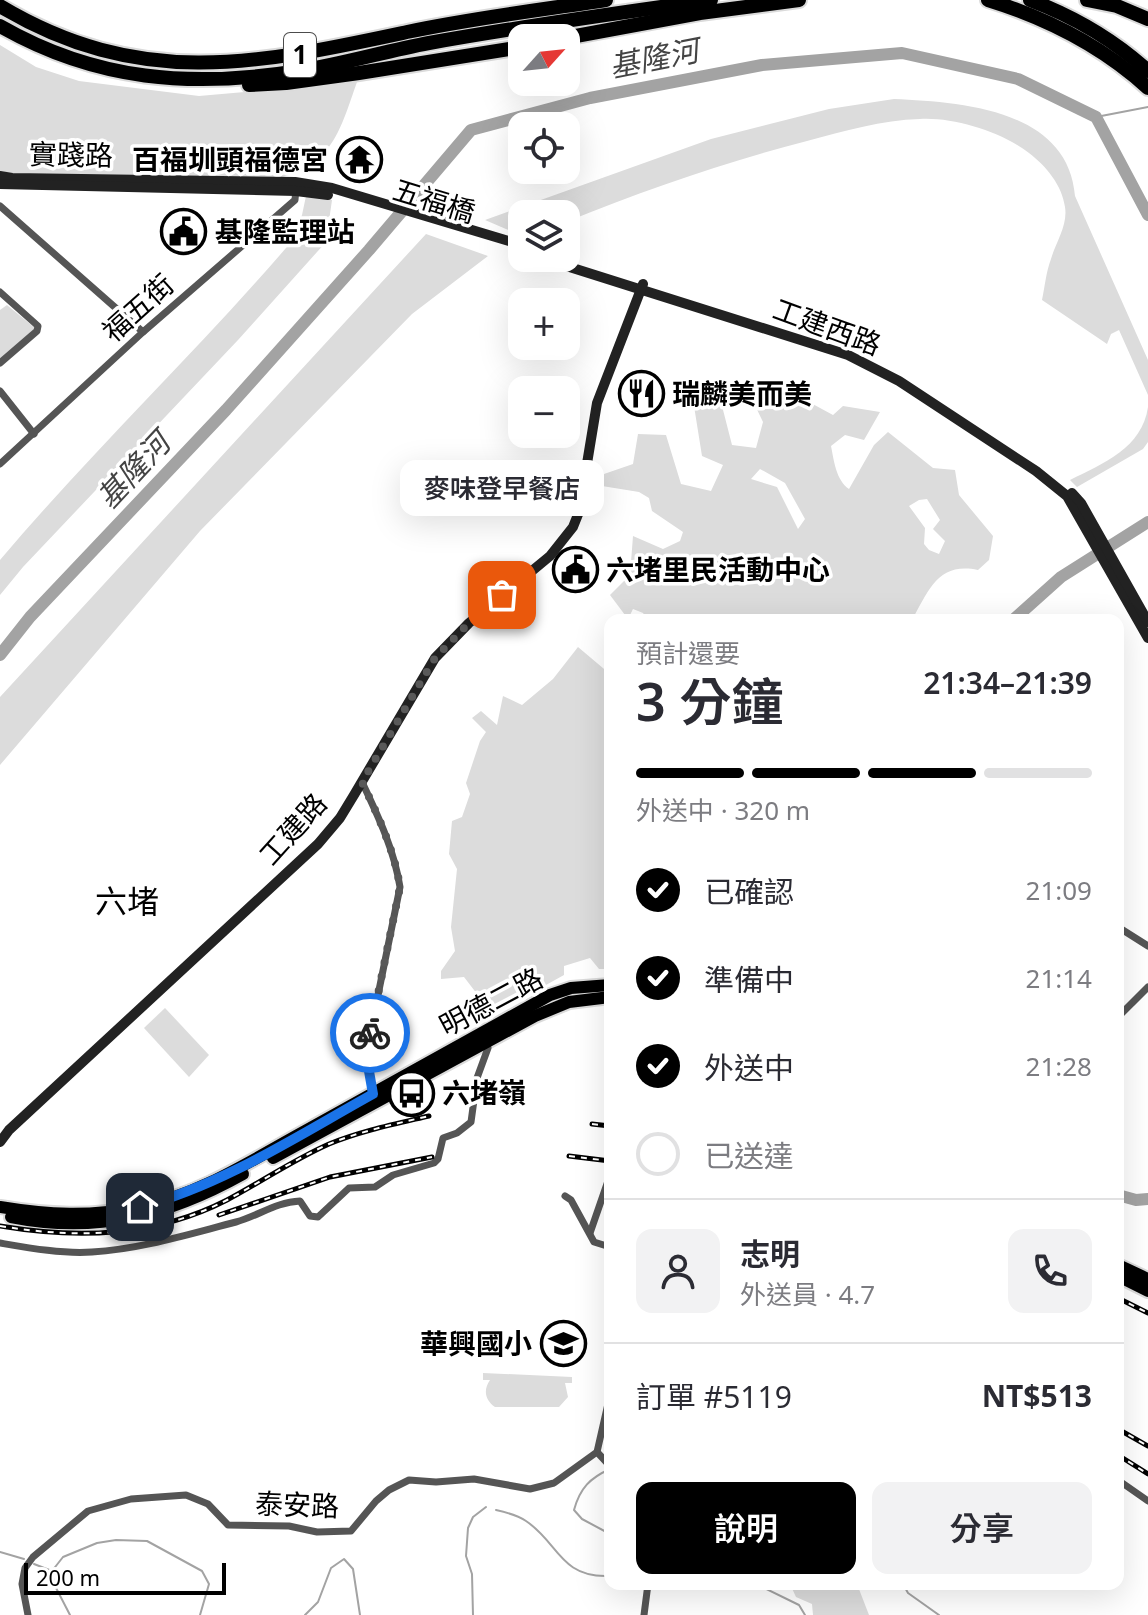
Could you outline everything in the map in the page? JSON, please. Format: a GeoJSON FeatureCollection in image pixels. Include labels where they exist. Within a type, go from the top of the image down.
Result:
{"type":"FeatureCollection","features":[{"type":"Feature","properties":{"kind":"highway","name":"1"},"geometry":{"type":"LineString","coordinates":[[0,6],[66,40],[107,52],[152,61],[199,64],[292,56],[435,27],[606,0]]}},
{"type":"Feature","properties":{"kind":"highway","name":"1"},"geometry":{"type":"LineString","coordinates":[[0,26],[21,38],[96,67],[124,74],[181,78],[241,77],[299,71],[470,36],[711,0]]}},
{"type":"Feature","properties":{"kind":"highway"},"geometry":{"type":"LineString","coordinates":[[580,35],[700,13],[799,0]]}},
{"type":"Feature","properties":{"kind":"highway"},"geometry":{"type":"LineString","coordinates":[[988,0],[1064,31],[1110,57],[1141,70]]}},
{"type":"Feature","properties":{"kind":"highway"},"geometry":{"type":"LineString","coordinates":[[1030,0],[1086,24],[1106,37],[1141,70],[1148,88]]}},
{"type":"Feature","properties":{"kind":"highway"},"geometry":{"type":"LineString","coordinates":[[1087,0],[1117,6],[1148,19]]}},
{"type":"Feature","properties":{"kind":"highway"},"geometry":{"type":"LineString","coordinates":[[1122,0],[1148,12]]}},
{"type":"Feature","properties":{"kind":"highway"},"geometry":{"type":"LineString","coordinates":[[181,78],[225,85],[286,83],[508,49]]}},
{"type":"Feature","properties":{"kind":"main road","name":"明德二路"},"geometry":{"type":"LineString","coordinates":[[0,1215],[75,1225],[160,1210],[220,1187],[550,995],[571,988],[604,985]]}},
{"type":"Feature","properties":{"kind":"main road","name":"明德二路"},"geometry":{"type":"LineString","coordinates":[[0,1207],[83,1216],[166,1200],[228,1173],[535,1016],[569,1002],[604,998]]}},
{"type":"Feature","properties":{"kind":"main road"},"geometry":{"type":"LineString","coordinates":[[1124,1268],[1148,1279]]}},
{"type":"Feature","properties":{"kind":"main road"},"geometry":{"type":"LineString","coordinates":[[1124,1279],[1148,1291]]}},
{"type":"Feature","properties":{"kind":"street","name":"實踐路"},"geometry":{"type":"LineString","coordinates":[[0,176],[296,186],[332,192]]}},
{"type":"Feature","properties":{"kind":"street","name":"實踐路"},"geometry":{"type":"LineString","coordinates":[[0,184],[296,186]]}},
{"type":"Feature","properties":{"kind":"street","name":"福五街"},"geometry":{"type":"LineString","coordinates":[[0,464],[143,332],[295,200],[296,186]]}},
{"type":"Feature","properties":{"kind":"street","name":"五福橋"},"geometry":{"type":"LineString","coordinates":[[332,192],[508,241]]}},
{"type":"Feature","properties":{"kind":"street","name":"五福橋"},"geometry":{"type":"LineString","coordinates":[[332,192],[508,248]]}},
{"type":"Feature","properties":{"kind":"street"},"geometry":{"type":"LineString","coordinates":[[0,206],[143,332]]}},
{"type":"Feature","properties":{"kind":"street","name":"工建西路"},"geometry":{"type":"LineString","coordinates":[[580,265],[642,288]]}},
{"type":"Feature","properties":{"kind":"street","name":"工建西路"},"geometry":{"type":"LineString","coordinates":[[580,269],[860,359],[899,381],[1070,494],[1140,607]]}},
{"type":"Feature","properties":{"kind":"street","name":"工建路"},"geometry":{"type":"LineString","coordinates":[[0,1142],[9,1130],[296,865],[332,828],[435,658],[469,623],[550,556],[573,527],[579,512],[597,403],[642,288]]}},
{"type":"Feature","properties":{"kind":"street"},"geometry":{"type":"LineString","coordinates":[[0,292],[38,326],[37,331],[0,363]]}},
{"type":"Feature","properties":{"kind":"street"},"geometry":{"type":"LineString","coordinates":[[0,391],[34,434]]}},
{"type":"Feature","properties":{"kind":"street"},"geometry":{"type":"LineString","coordinates":[[1140,607],[1148,622]]}},
{"type":"Feature","properties":{"kind":"street"},"geometry":{"type":"LineString","coordinates":[[1140,607],[1148,638]]}},
{"type":"Feature","properties":{"kind":"street"},"geometry":{"type":"LineString","coordinates":[[362,782],[384,830],[397,866],[400,887],[366,1054],[375,1098]]}},
{"type":"Feature","properties":{"kind":"street"},"geometry":{"type":"LineString","coordinates":[[1124,931],[1148,946]]}},
{"type":"Feature","properties":{"kind":"street"},"geometry":{"type":"LineString","coordinates":[[1124,1011],[1148,987]]}},
{"type":"Feature","properties":{"kind":"street"},"geometry":{"type":"LineString","coordinates":[[0,1243],[64,1252],[122,1249],[248,1218],[271,1206],[295,1201],[300,1201],[310,1216],[318,1217],[349,1188],[375,1187],[393,1175],[434,1163],[438,1159],[443,1138],[457,1133],[471,1122],[477,1078],[488,1048]]}},
{"type":"Feature","properties":{"kind":"street"},"geometry":{"type":"LineString","coordinates":[[590,1233],[604,1195]]}},
{"type":"Feature","properties":{"kind":"street"},"geometry":{"type":"LineString","coordinates":[[565,1196],[571,1200],[594,1242],[604,1245]]}},
{"type":"Feature","properties":{"kind":"street"},"geometry":{"type":"LineString","coordinates":[[604,1434],[597,1452],[604,1459]]}},
{"type":"Feature","properties":{"kind":"street","name":"泰安路"},"geometry":{"type":"LineString","coordinates":[[28,1615],[22,1584],[25,1568],[33,1557],[88,1511],[131,1499],[186,1495],[208,1504],[228,1525],[289,1526],[317,1532],[351,1531],[376,1501],[409,1480],[436,1482],[474,1479],[530,1489],[554,1483],[597,1452]]}},
{"type":"Feature","properties":{"kind":"street"},"geometry":{"type":"LineString","coordinates":[[1124,1484],[1148,1501]]}},
{"type":"Feature","properties":{"kind":"street"},"geometry":{"type":"LineString","coordinates":[[644,1615],[647,1590]]}},
{"type":"Feature","properties":{"kind":"shaded area"},"geometry":{"type":"Polygon","coordinates":[[[0,45],[36,67],[79,81],[199,96],[357,82],[332,143],[312,164],[279,178],[15,174],[0,171],[0,45]]]}},
{"type":"Feature","properties":{"kind":"shaded area"},"geometry":{"type":"Polygon","coordinates":[[[894,99],[950,103],[1007,116],[1032,128],[1053,145],[1068,167],[1075,196],[1148,360],[1148,395],[1119,330],[1111,334],[1107,344],[1042,300],[1048,269],[1063,227],[1063,199],[1052,177],[1035,158],[992,132],[933,119],[877,124],[716,167],[580,217],[580,200],[541,200],[711,139],[829,109],[894,99]]]}},
{"type":"Feature","properties":{"kind":"shaded area"},"geometry":{"type":"Polygon","coordinates":[[[306,196],[332,200],[326,242],[0,595],[0,560],[292,241],[306,196]]]}},
{"type":"Feature","properties":{"kind":"shaded area"},"geometry":{"type":"Polygon","coordinates":[[[508,212],[508,230],[485,220],[508,212]]]}},
{"type":"Feature","properties":{"kind":"shaded area"},"geometry":{"type":"Polygon","coordinates":[[[426,234],[488,256],[412,314],[200,531],[0,765],[0,697],[426,234]]]}},
{"type":"Feature","properties":{"kind":"shaded area"},"geometry":{"type":"Polygon","coordinates":[[[7,305],[35,328],[0,359],[0,310],[7,305]]]}},
{"type":"Feature","properties":{"kind":"shaded area"},"geometry":{"type":"Polygon","coordinates":[[[759,391],[807,391],[809,402],[833,415],[843,406],[880,412],[864,440],[845,435],[831,446],[841,481],[849,489],[874,445],[888,432],[933,468],[955,470],[959,495],[993,536],[989,560],[978,570],[953,570],[944,574],[930,589],[915,614],[644,614],[633,609],[630,614],[624,614],[610,595],[630,575],[633,536],[663,549],[680,541],[683,532],[652,511],[649,498],[639,492],[602,486],[604,474],[633,464],[638,434],[666,435],[681,484],[711,491],[723,465],[702,456],[694,406],[721,402],[732,445],[756,448],[763,422],[750,395],[759,391]],[[760,469],[751,479],[777,487],[798,529],[805,519],[785,483],[760,469]],[[927,499],[909,506],[925,528],[924,544],[939,554],[945,541],[933,529],[940,520],[927,499]]]}},
{"type":"Feature","properties":{"kind":"shaded area"},"geometry":{"type":"Polygon","coordinates":[[[1148,407],[1148,442],[1143,449],[1077,487],[1070,480],[1108,460],[1130,444],[1144,421],[1148,407]]]}},
{"type":"Feature","properties":{"kind":"shaded area"},"geometry":{"type":"Polygon","coordinates":[[[578,647],[604,669],[604,969],[599,969],[590,958],[564,966],[564,975],[488,1017],[484,1003],[464,977],[441,979],[441,971],[455,951],[451,927],[457,869],[449,854],[452,821],[462,817],[470,794],[466,783],[486,732],[472,718],[481,711],[497,725],[503,696],[522,705],[553,679],[578,647]]]}},
{"type":"Feature","properties":{"kind":"shaded area"},"geometry":{"type":"Polygon","coordinates":[[[165,1008],[209,1055],[189,1077],[144,1028],[165,1008]]]}},
{"type":"Feature","properties":{"kind":"shaded area"},"geometry":{"type":"Polygon","coordinates":[[[483,1373],[572,1377],[572,1383],[565,1383],[568,1397],[559,1407],[495,1407],[487,1398],[486,1387],[490,1380],[483,1380],[483,1373]]]}},
{"type":"Feature","properties":{"kind":"shaded area"},"geometry":{"type":"Polygon","coordinates":[[[793,1590],[859,1590],[869,1615],[813,1615],[812,1604],[796,1597],[793,1590]]]}},
{"type":"Feature","properties":{"kind":"waterway","name":"基隆河"},"geometry":{"type":"LineString","coordinates":[[0,655],[30,617],[226,410],[471,130],[590,98],[762,65],[902,53],[1018,79],[1096,117],[1148,215]]}},
{"type":"Feature","properties":{"kind":"waterway"},"geometry":{"type":"LineString","coordinates":[[1096,117],[1148,107]]}},
{"type":"Feature","properties":{"kind":"waterway","name":"基隆河"},"geometry":{"type":"LineString","coordinates":[[1020,614],[1061,577],[1148,522]]}},
{"type":"Feature","properties":{"kind":"waterway","name":"基隆河"},"geometry":{"type":"LineString","coordinates":[[1124,1197],[1148,1199]]}},
{"type":"Feature","properties":{"kind":"waterway"},"geometry":{"type":"LineString","coordinates":[[604,1472],[587,1485],[574,1510],[582,1519],[604,1531]]}},
{"type":"Feature","properties":{"kind":"waterway"},"geometry":{"type":"LineString","coordinates":[[473,1615],[472,1574],[466,1556],[468,1528],[473,1517],[486,1507]]}},
{"type":"Feature","properties":{"kind":"waterway"},"geometry":{"type":"LineString","coordinates":[[496,1510],[515,1515],[537,1529],[569,1565],[591,1575],[604,1576]]}},
{"type":"Feature","properties":{"kind":"waterway"},"geometry":{"type":"LineString","coordinates":[[70,1615],[54,1584],[52,1571],[63,1557],[97,1543],[116,1540],[147,1541],[202,1571],[209,1584],[200,1615]]}},
{"type":"Feature","properties":{"kind":"waterway"},"geometry":{"type":"LineString","coordinates":[[0,1552],[24,1559]]}},
{"type":"Feature","properties":{"kind":"waterway"},"geometry":{"type":"LineString","coordinates":[[305,1615],[318,1602],[331,1568],[344,1559],[353,1569],[360,1615]]}},
{"type":"Feature","properties":{"kind":"waterway"},"geometry":{"type":"LineString","coordinates":[[34,1564],[52,1571]]}},
{"type":"Feature","properties":{"kind":"waterway"},"geometry":{"type":"LineString","coordinates":[[768,1590],[799,1605],[805,1615]]}},
{"type":"Feature","properties":{"kind":"waterway"},"geometry":{"type":"LineString","coordinates":[[906,1590],[939,1615]]}},
{"type":"Feature","properties":{"kind":"railway"},"geometry":{"type":"LineString","coordinates":[[0,1226],[87,1233],[116,1232],[172,1222],[227,1200],[329,1144],[429,1116]]}},
{"type":"Feature","properties":{"kind":"railway"},"geometry":{"type":"LineString","coordinates":[[592,1124],[604,1125]]}},
{"type":"Feature","properties":{"kind":"railway"},"geometry":{"type":"LineString","coordinates":[[569,1156],[604,1160]]}},
{"type":"Feature","properties":{"kind":"railway"},"geometry":{"type":"LineString","coordinates":[[219,1215],[330,1177],[432,1157]]}},
{"type":"Feature","properties":{"kind":"railway"},"geometry":{"type":"LineString","coordinates":[[1124,1301],[1148,1313]]}},
{"type":"Feature","properties":{"kind":"railway"},"geometry":{"type":"LineString","coordinates":[[1124,1432],[1148,1446]]}},
{"type":"Feature","properties":{"kind":"railway"},"geometry":{"type":"LineString","coordinates":[[1124,1459],[1148,1474]]}},
{"type":"Feature","properties":{"kind":"way so far"},"geometry":{"type":"LineString","coordinates":[[370,1033],[400,887],[397,866],[384,830],[362,782],[435,658],[502,595]]}},
{"type":"Feature","properties":{"kind":"place","name":"百福圳頭福德宮"},"geometry":{"type":"Point","coordinates":[359,160]}},
{"type":"Feature","properties":{"kind":"place","name":"基隆監理站"},"geometry":{"type":"Point","coordinates":[184,232]}},
{"type":"Feature","properties":{"kind":"place","name":"瑞麟美而美"},"geometry":{"type":"Point","coordinates":[641,394]}},
{"type":"Feature","properties":{"kind":"place","name":"六堵里民活動中心"},"geometry":{"type":"Point","coordinates":[575,570]}},
{"type":"Feature","properties":{"kind":"place","name":"麥味登早餐店"},"geometry":{"type":"Point","coordinates":[502,595]}},
{"type":"Feature","properties":{"kind":"place","name":"六堵嶺"},"geometry":{"type":"Point","coordinates":[411,1093]}},
{"type":"Feature","properties":{"kind":"place","name":"華興國小"},"geometry":{"type":"Point","coordinates":[563,1344]}},
{"type":"Feature","properties":{"kind":"district","name":"六堵"},"geometry":{"type":"Point","coordinates":[127,902]}},
{"type":"Feature","properties":{"kind":"route"},"geometry":{"type":"LineString","coordinates":[[140,1207],[219,1178],[373,1094],[366,1054],[370,1033]]}}]}
